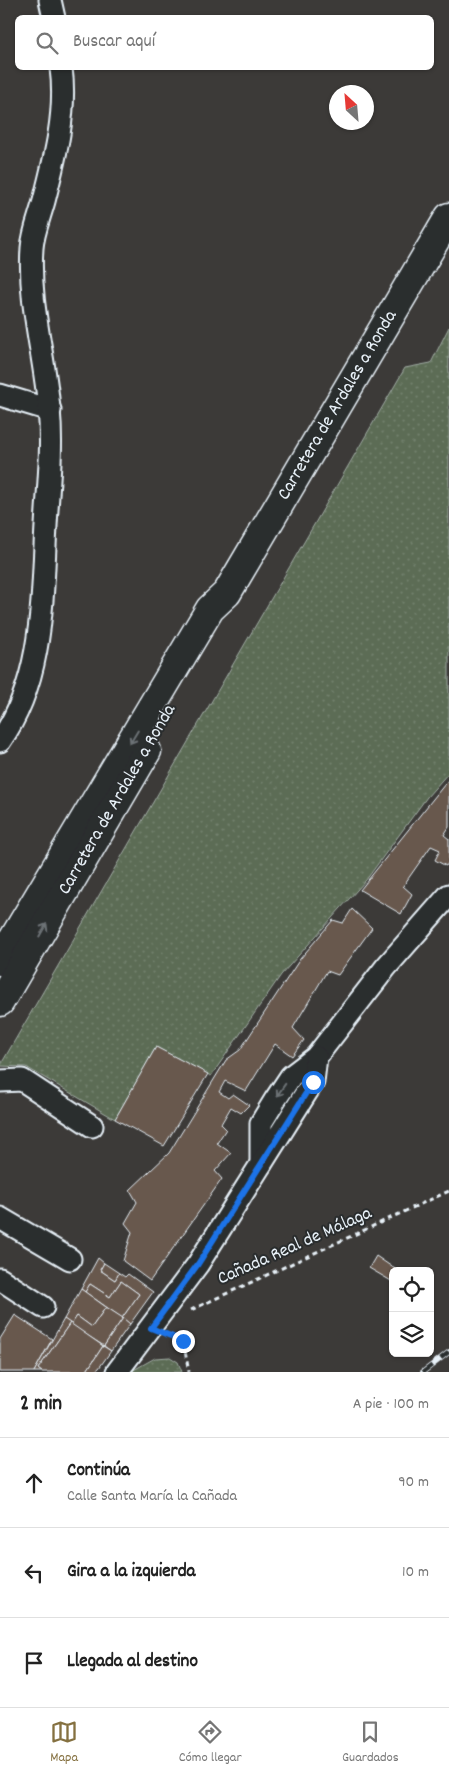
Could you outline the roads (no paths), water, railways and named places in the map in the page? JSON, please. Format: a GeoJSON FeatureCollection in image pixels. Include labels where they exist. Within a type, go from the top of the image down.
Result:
{"type":"FeatureCollection","features":[{"type":"Feature","properties":{"kind":"main road","name":"Carretera de Ardales a Ronda"},"geometry":{"type":"LineString","coordinates":[[0,1002],[135,772],[222,614],[227,594],[449,216]]}},
{"type":"Feature","properties":{"kind":"main road","name":"Carretera de Ardales a Ronda"},"geometry":{"type":"LineString","coordinates":[[0,961],[210,609],[227,594]]}},
{"type":"Feature","properties":{"kind":"main road"},"geometry":{"type":"LineString","coordinates":[[0,983],[28,956]]}},
{"type":"Feature","properties":{"kind":"street"},"geometry":{"type":"LineString","coordinates":[[50,0],[53,15]]}},
{"type":"Feature","properties":{"kind":"street"},"geometry":{"type":"LineString","coordinates":[[0,741],[6,732],[28,681],[40,632],[50,458],[50,410],[32,285],[32,247],[54,162],[64,92],[61,70]]}},
{"type":"Feature","properties":{"kind":"street"},"geometry":{"type":"LineString","coordinates":[[0,395],[50,410]]}},
{"type":"Feature","properties":{"kind":"street"},"geometry":{"type":"LineString","coordinates":[[117,1372],[198,1264],[313,1082],[316,1057],[386,967],[449,895]]}},
{"type":"Feature","properties":{"kind":"street"},"geometry":{"type":"LineString","coordinates":[[0,1081],[22,1080],[92,1126]]}},
{"type":"Feature","properties":{"kind":"street"},"geometry":{"type":"LineString","coordinates":[[0,1218],[70,1259]]}},
{"type":"Feature","properties":{"kind":"street"},"geometry":{"type":"LineString","coordinates":[[0,1279],[43,1307]]}},
{"type":"Feature","properties":{"kind":"railway"},"geometry":{"type":"LineString","coordinates":[[423,1372],[449,1352]]}}]}
